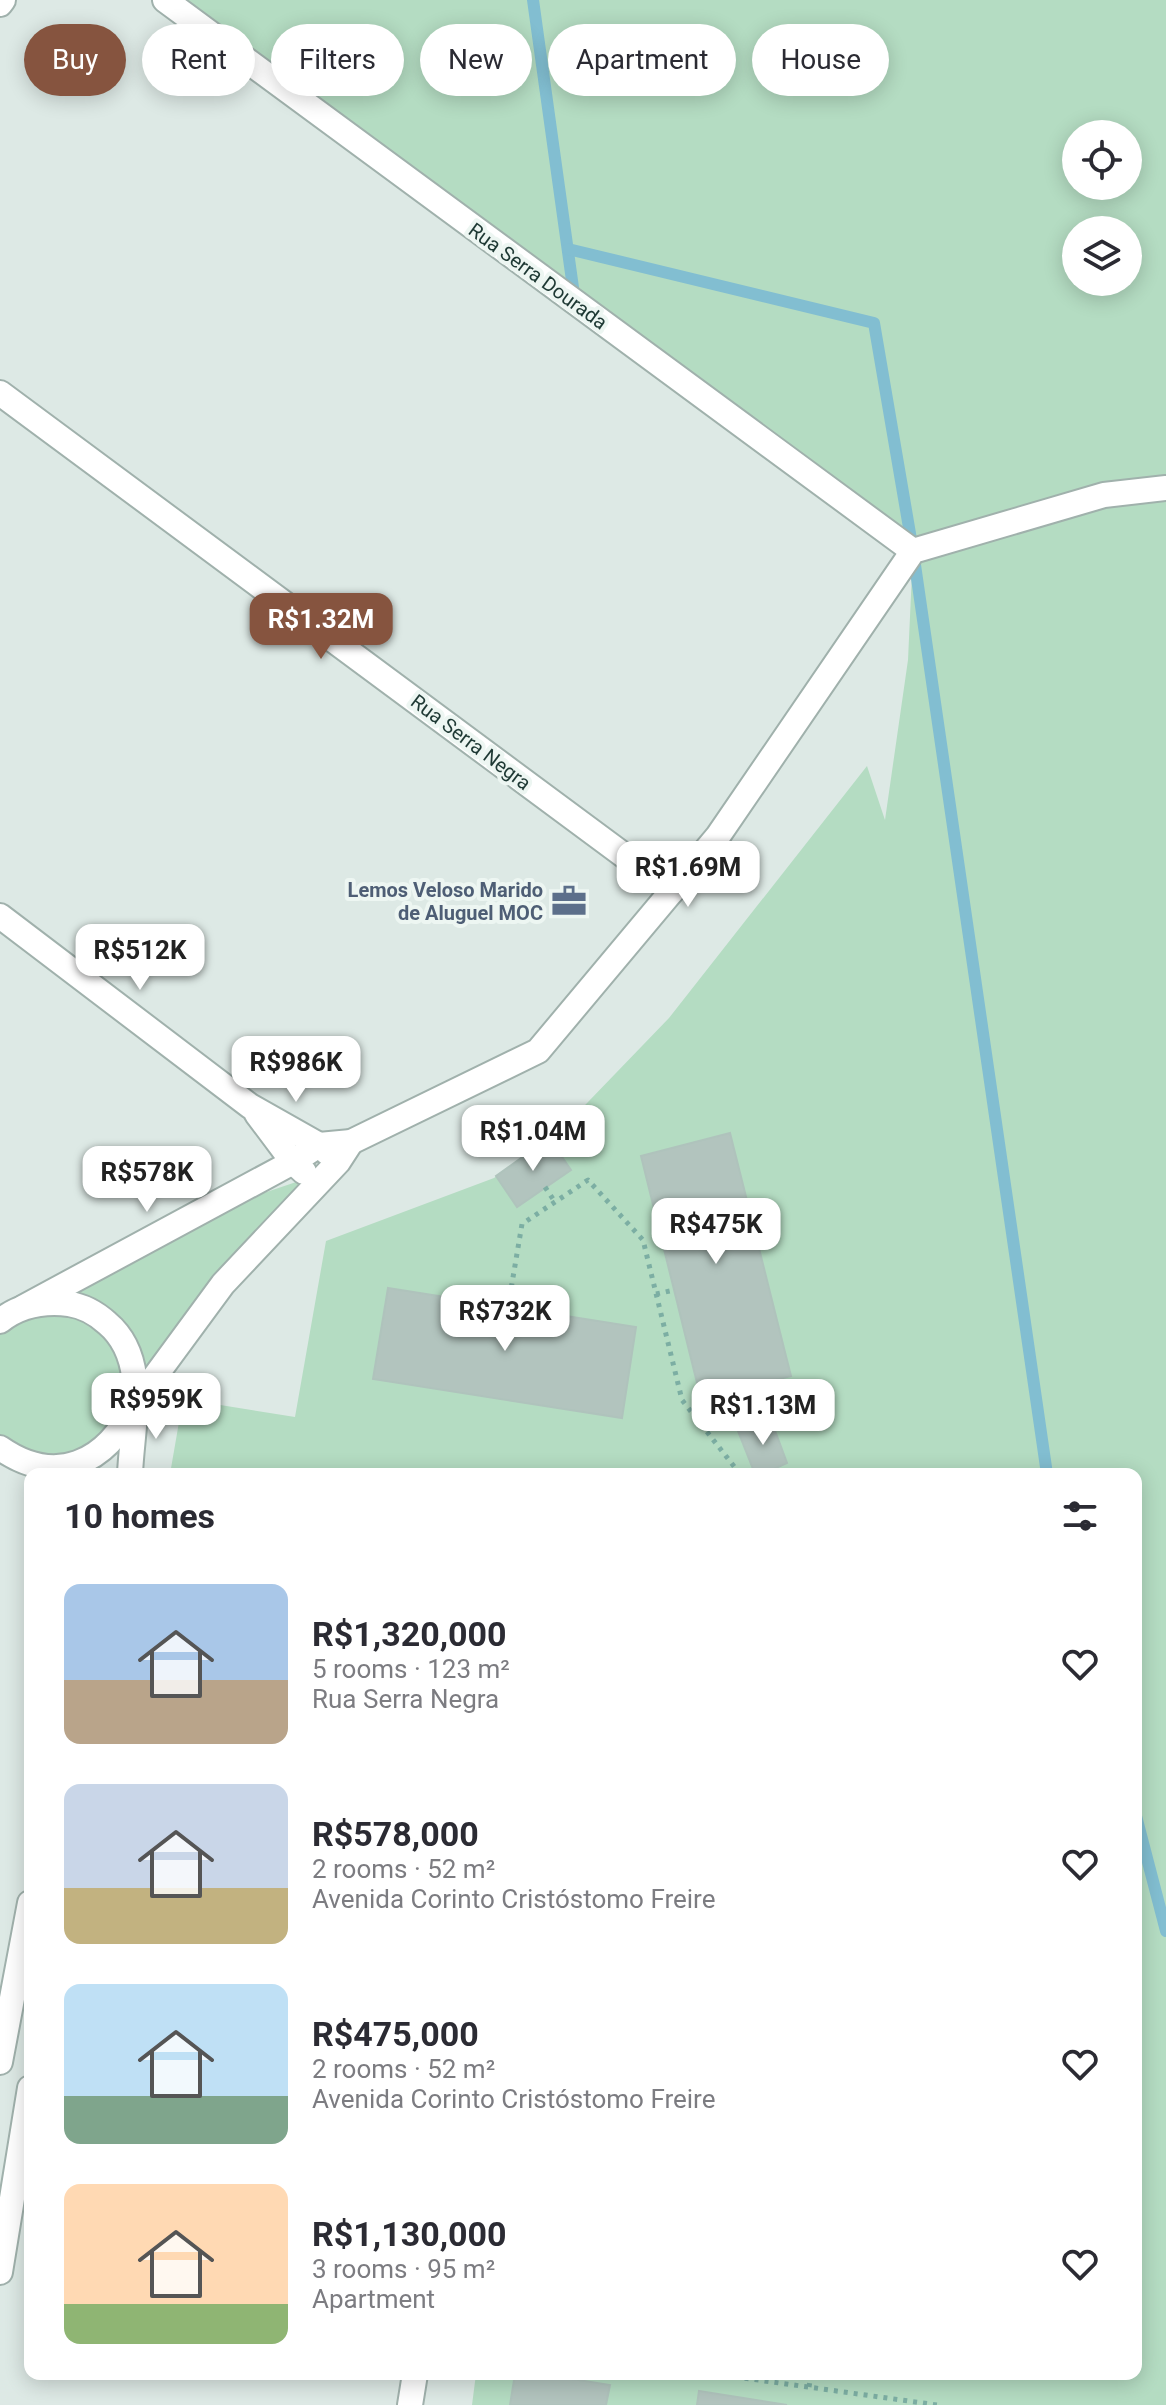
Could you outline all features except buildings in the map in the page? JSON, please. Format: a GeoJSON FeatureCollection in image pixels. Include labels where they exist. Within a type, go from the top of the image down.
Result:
{"type":"FeatureCollection","features":[{"type":"Feature","properties":{"kind":"street","name":"Rua Serra Dourada"},"geometry":{"type":"LineString","coordinates":[[165,0],[913,551]]}},
{"type":"Feature","properties":{"kind":"street","name":"Rua Serra Negra"},"geometry":{"type":"LineString","coordinates":[[0,393],[672,891]]}},
{"type":"Feature","properties":{"kind":"street"},"geometry":{"type":"LineString","coordinates":[[53,1468],[85,1461],[107,1447],[223,1284],[345,1152],[538,1051],[718,836],[913,551],[1104,495],[1166,488]]}},
{"type":"Feature","properties":{"kind":"street"},"geometry":{"type":"LineString","coordinates":[[0,916],[250,1106],[319,1145],[345,1152]]}},
{"type":"Feature","properties":{"kind":"street"},"geometry":{"type":"LineString","coordinates":[[250,1106],[293,1162],[316,1184]]}},
{"type":"Feature","properties":{"kind":"street"},"geometry":{"type":"LineString","coordinates":[[11,1314],[319,1145]]}},
{"type":"Feature","properties":{"kind":"street"},"geometry":{"type":"LineString","coordinates":[[11,1314],[49,1302],[75,1305],[98,1315],[118,1332],[130,1354],[136,1379],[130,1468]]}},
{"type":"Feature","properties":{"kind":"street"},"geometry":{"type":"LineString","coordinates":[[0,1448],[32,1468]]}},
{"type":"Feature","properties":{"kind":"street"},"geometry":{"type":"LineString","coordinates":[[0,2062],[23,1984]]}},
{"type":"Feature","properties":{"kind":"street"},"geometry":{"type":"LineString","coordinates":[[0,2272],[24,2125]]}},
{"type":"Feature","properties":{"kind":"street"},"geometry":{"type":"LineString","coordinates":[[410,2405],[414,2380]]}},
{"type":"Feature","properties":{"kind":"path"},"geometry":{"type":"LineString","coordinates":[[508,1307],[522,1224],[588,1180],[643,1240],[682,1400],[735,1468]]}},
{"type":"Feature","properties":{"kind":"path"},"geometry":{"type":"LineString","coordinates":[[545,1187],[555,1202]]}},
{"type":"Feature","properties":{"kind":"path"},"geometry":{"type":"LineString","coordinates":[[656,1294],[674,1290]]}},
{"type":"Feature","properties":{"kind":"path"},"geometry":{"type":"LineString","coordinates":[[758,2380],[937,2405]]}},
{"type":"Feature","properties":{"kind":"path"},"geometry":{"type":"LineString","coordinates":[[809,2387],[810,2380]]}},
{"type":"Feature","properties":{"kind":"green space"},"geometry":{"type":"Polygon","coordinates":[[[165,0],[1166,0],[1166,2405],[472,2405],[475,2380],[1142,2380],[1142,1468],[171,1468],[183,1399],[295,1417],[326,1241],[494,1178],[561,1130],[669,1018],[867,766],[885,820],[908,660],[913,551],[295,96],[404,96],[404,24],[271,24],[271,78],[255,66],[255,24],[198,24],[165,0]]]}},
{"type":"Feature","properties":{"kind":"green space"},"geometry":{"type":"Polygon","coordinates":[[[308,1178],[144,1372],[65,1296],[252,1197],[308,1178]]]}},
{"type":"Feature","properties":{"kind":"green space"},"geometry":{"type":"Polygon","coordinates":[[[32,1313],[81,1314],[118,1344],[128,1389],[116,1424],[80,1451],[58,1458],[32,1456],[0,1436],[0,1332],[32,1313]]]}},
{"type":"Feature","properties":{"kind":"waterway"},"geometry":{"type":"LineString","coordinates":[[533,0],[575,302]]}},
{"type":"Feature","properties":{"kind":"waterway"},"geometry":{"type":"LineString","coordinates":[[568,249],[874,323],[913,551],[1046,1468]]}},
{"type":"Feature","properties":{"kind":"waterway"},"geometry":{"type":"LineString","coordinates":[[1142,1839],[1166,1931]]}},
{"type":"Feature","properties":{"kind":"place","name":"Lemos Veloso Marido de Aluguel MOC"},"geometry":{"type":"Point","coordinates":[569,901]}}]}
